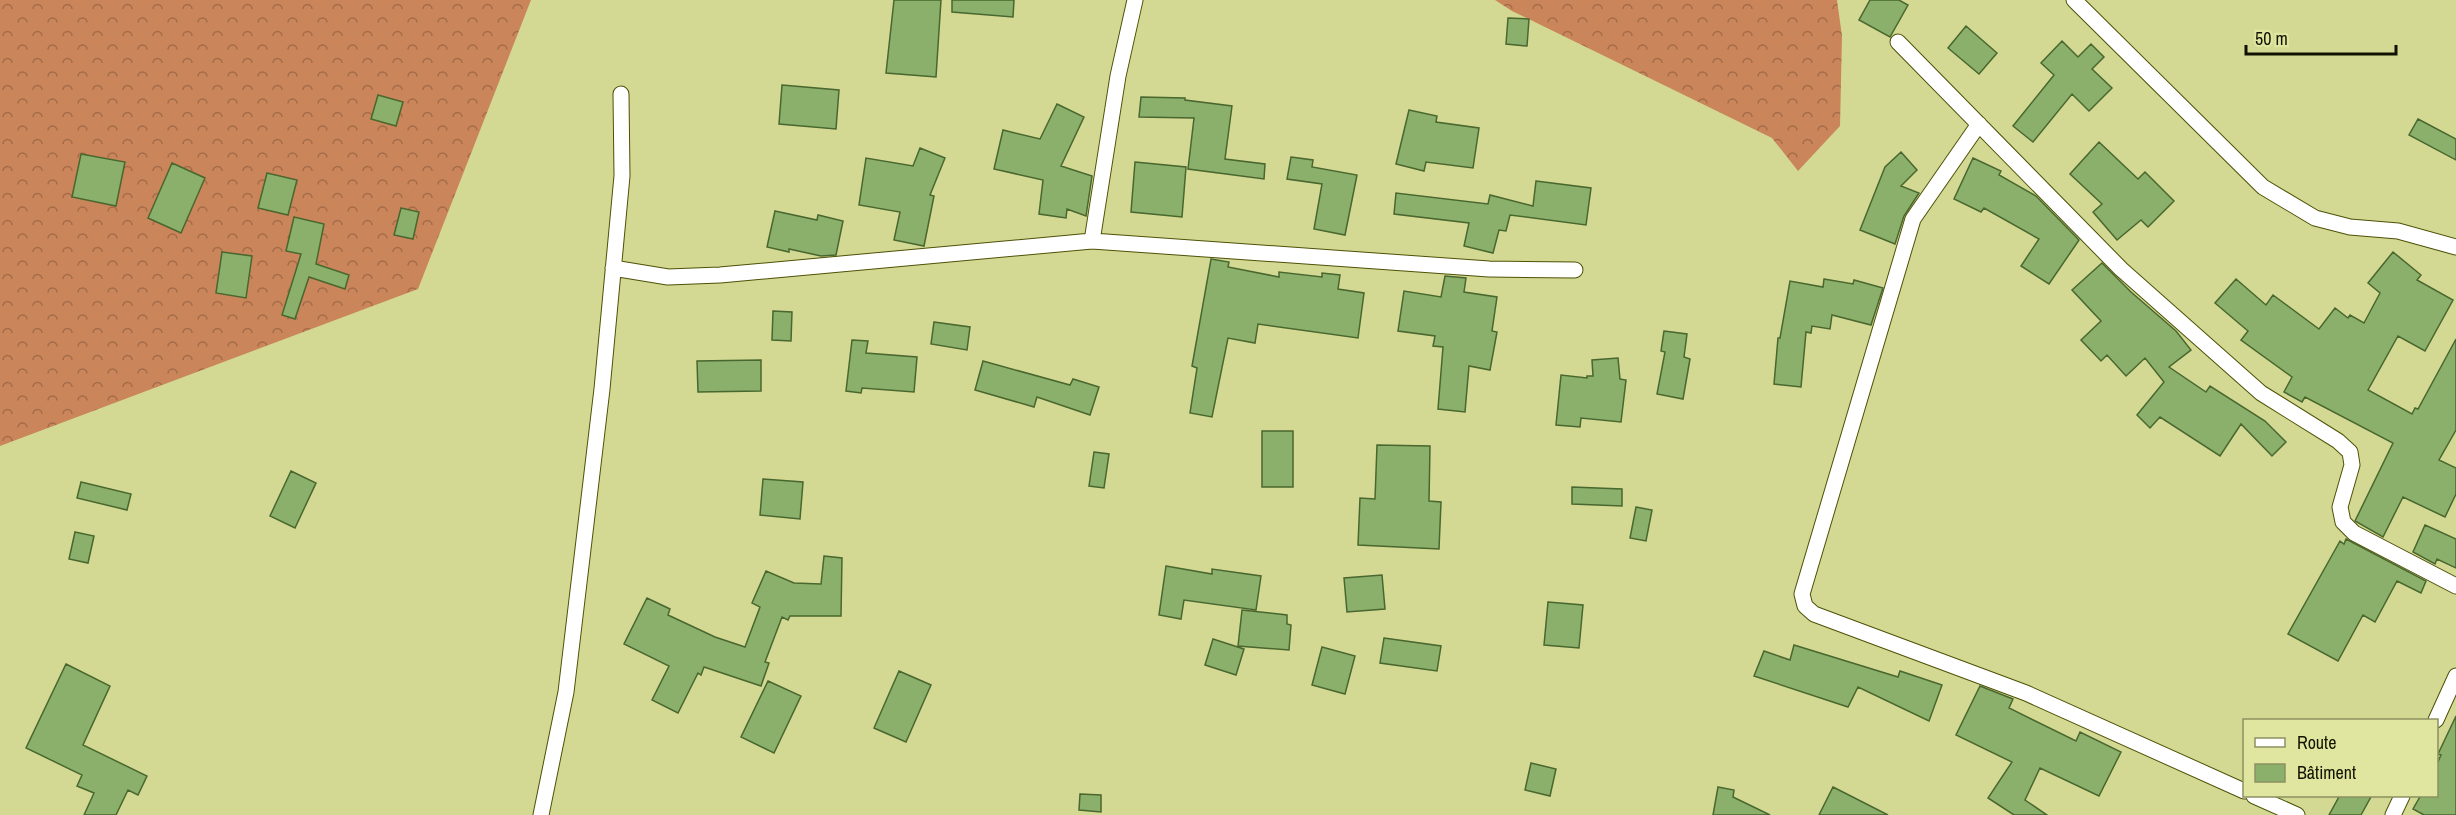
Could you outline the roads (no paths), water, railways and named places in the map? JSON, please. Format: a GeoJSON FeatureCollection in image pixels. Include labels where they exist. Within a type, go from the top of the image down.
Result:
{"type":"FeatureCollection","features":[{"type":"Feature","properties":{"kind":"street"},"geometry":{"type":"LineString","coordinates":[[1092,241],[1118,76],[1136,0]]}},
{"type":"Feature","properties":{"kind":"street"},"geometry":{"type":"LineString","coordinates":[[2074,0],[2263,187],[2314,218],[2350,227],[2398,231],[2456,247]]}},
{"type":"Feature","properties":{"kind":"street"},"geometry":{"type":"LineString","coordinates":[[1898,42],[2121,269],[2261,393],[2338,441],[2350,452],[2352,465],[2340,507],[2343,522],[2354,533],[2456,586]]}},
{"type":"Feature","properties":{"kind":"street"},"geometry":{"type":"LineString","coordinates":[[541,815],[566,692],[622,176],[621,94]]}},
{"type":"Feature","properties":{"kind":"street"},"geometry":{"type":"LineString","coordinates":[[1979,124],[1913,219],[1802,594],[1805,606],[1814,614],[2026,693],[2243,791]]}},
{"type":"Feature","properties":{"kind":"street"},"geometry":{"type":"LineString","coordinates":[[613,268],[668,278],[1092,241],[1489,269],[1575,270]]}},
{"type":"Feature","properties":{"kind":"street"},"geometry":{"type":"LineString","coordinates":[[2445,711],[2456,676]]}},
{"type":"Feature","properties":{"kind":"street"},"geometry":{"type":"LineString","coordinates":[[2258,797],[2297,815]]}},
{"type":"Feature","properties":{"kind":"street"},"geometry":{"type":"LineString","coordinates":[[2393,815],[2401,797]]}}]}
